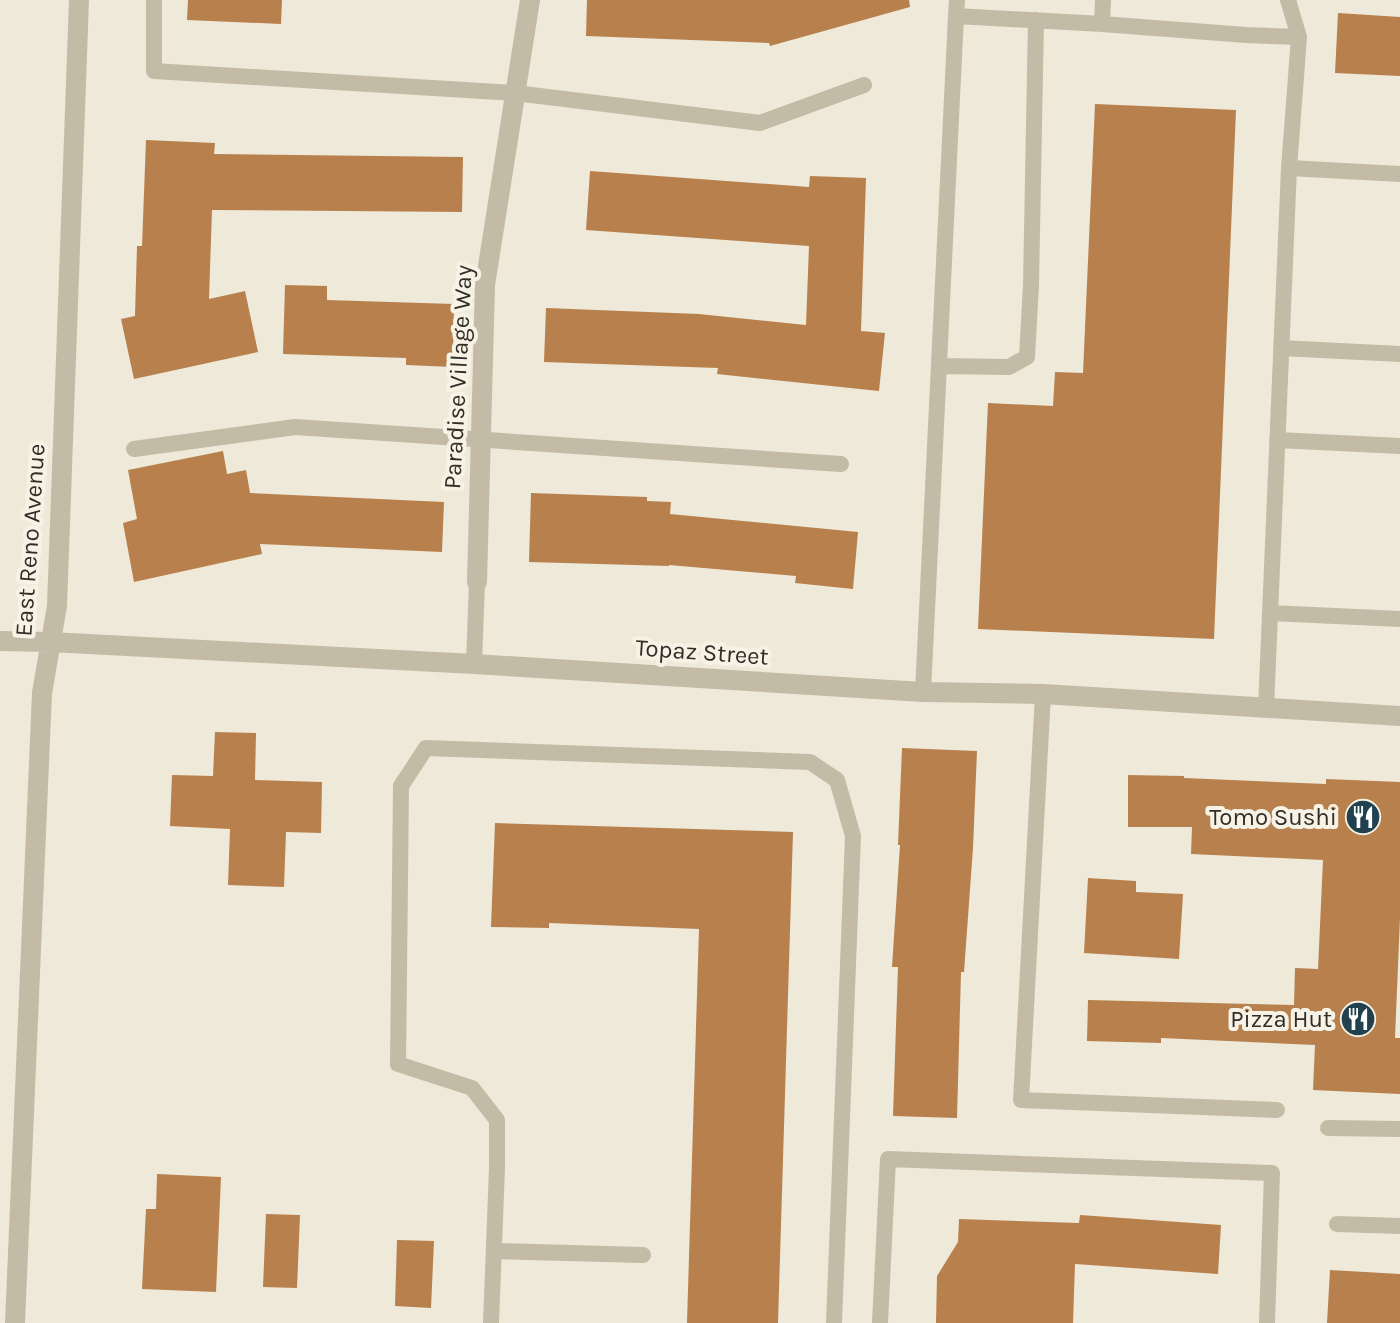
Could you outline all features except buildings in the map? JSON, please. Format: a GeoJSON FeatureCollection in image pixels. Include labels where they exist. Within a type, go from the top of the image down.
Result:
{"type":"FeatureCollection","features":[{"type":"Feature","properties":{"kind":"street","name":"East Reno Avenue"},"geometry":{"type":"LineString","coordinates":[[15,1323],[42,693],[57,606],[79,0]]}},
{"type":"Feature","properties":{"kind":"street","name":"Paradise Village Way"},"geometry":{"type":"LineString","coordinates":[[477,582],[485,285],[530,0]]}},
{"type":"Feature","properties":{"kind":"street","name":"Topaz Street"},"geometry":{"type":"LineString","coordinates":[[0,641],[474,664],[923,692],[1043,694],[1400,716]]}},
{"type":"Feature","properties":{"kind":"lane"},"geometry":{"type":"LineString","coordinates":[[154,0],[154,71],[515,93],[760,123],[864,85]]}},
{"type":"Feature","properties":{"kind":"lane"},"geometry":{"type":"LineString","coordinates":[[1102,24],[1103,0]]}},
{"type":"Feature","properties":{"kind":"lane"},"geometry":{"type":"LineString","coordinates":[[1266,708],[1289,168],[1299,37],[1288,0]]}},
{"type":"Feature","properties":{"kind":"lane"},"geometry":{"type":"LineString","coordinates":[[923,692],[956,8],[1036,20],[1299,37]]}},
{"type":"Feature","properties":{"kind":"lane"},"geometry":{"type":"LineString","coordinates":[[939,366],[1009,367],[1027,357],[1036,20]]}},
{"type":"Feature","properties":{"kind":"lane"},"geometry":{"type":"LineString","coordinates":[[1289,168],[1400,174]]}},
{"type":"Feature","properties":{"kind":"lane"},"geometry":{"type":"LineString","coordinates":[[1281,348],[1400,354]]}},
{"type":"Feature","properties":{"kind":"lane"},"geometry":{"type":"LineString","coordinates":[[134,449],[295,427],[841,464]]}},
{"type":"Feature","properties":{"kind":"lane"},"geometry":{"type":"LineString","coordinates":[[1277,440],[1400,446]]}},
{"type":"Feature","properties":{"kind":"lane","name":"Paradise Village Way"},"geometry":{"type":"LineString","coordinates":[[474,664],[477,582]]}},
{"type":"Feature","properties":{"kind":"lane"},"geometry":{"type":"LineString","coordinates":[[1270,613],[1400,619]]}},
{"type":"Feature","properties":{"kind":"lane"},"geometry":{"type":"LineString","coordinates":[[1043,694],[1021,1100],[1277,1110]]}},
{"type":"Feature","properties":{"kind":"lane"},"geometry":{"type":"LineString","coordinates":[[491,1323],[497,1120],[472,1088],[398,1064],[401,786],[426,748],[810,762],[837,780],[853,836],[834,1323]]}},
{"type":"Feature","properties":{"kind":"lane"},"geometry":{"type":"LineString","coordinates":[[1328,1128],[1400,1129]]}},
{"type":"Feature","properties":{"kind":"lane"},"geometry":{"type":"LineString","coordinates":[[880,1323],[888,1159],[1272,1173],[1267,1323]]}},
{"type":"Feature","properties":{"kind":"lane"},"geometry":{"type":"LineString","coordinates":[[1337,1224],[1400,1226]]}},
{"type":"Feature","properties":{"kind":"lane"},"geometry":{"type":"LineString","coordinates":[[494,1251],[643,1255]]}},
{"type":"Feature","properties":{"kind":"place","name":"Tomo Sushi"},"geometry":{"type":"Point","coordinates":[1363,817]}},
{"type":"Feature","properties":{"kind":"place","name":"Pizza Hut"},"geometry":{"type":"Point","coordinates":[1358,1019]}}]}
